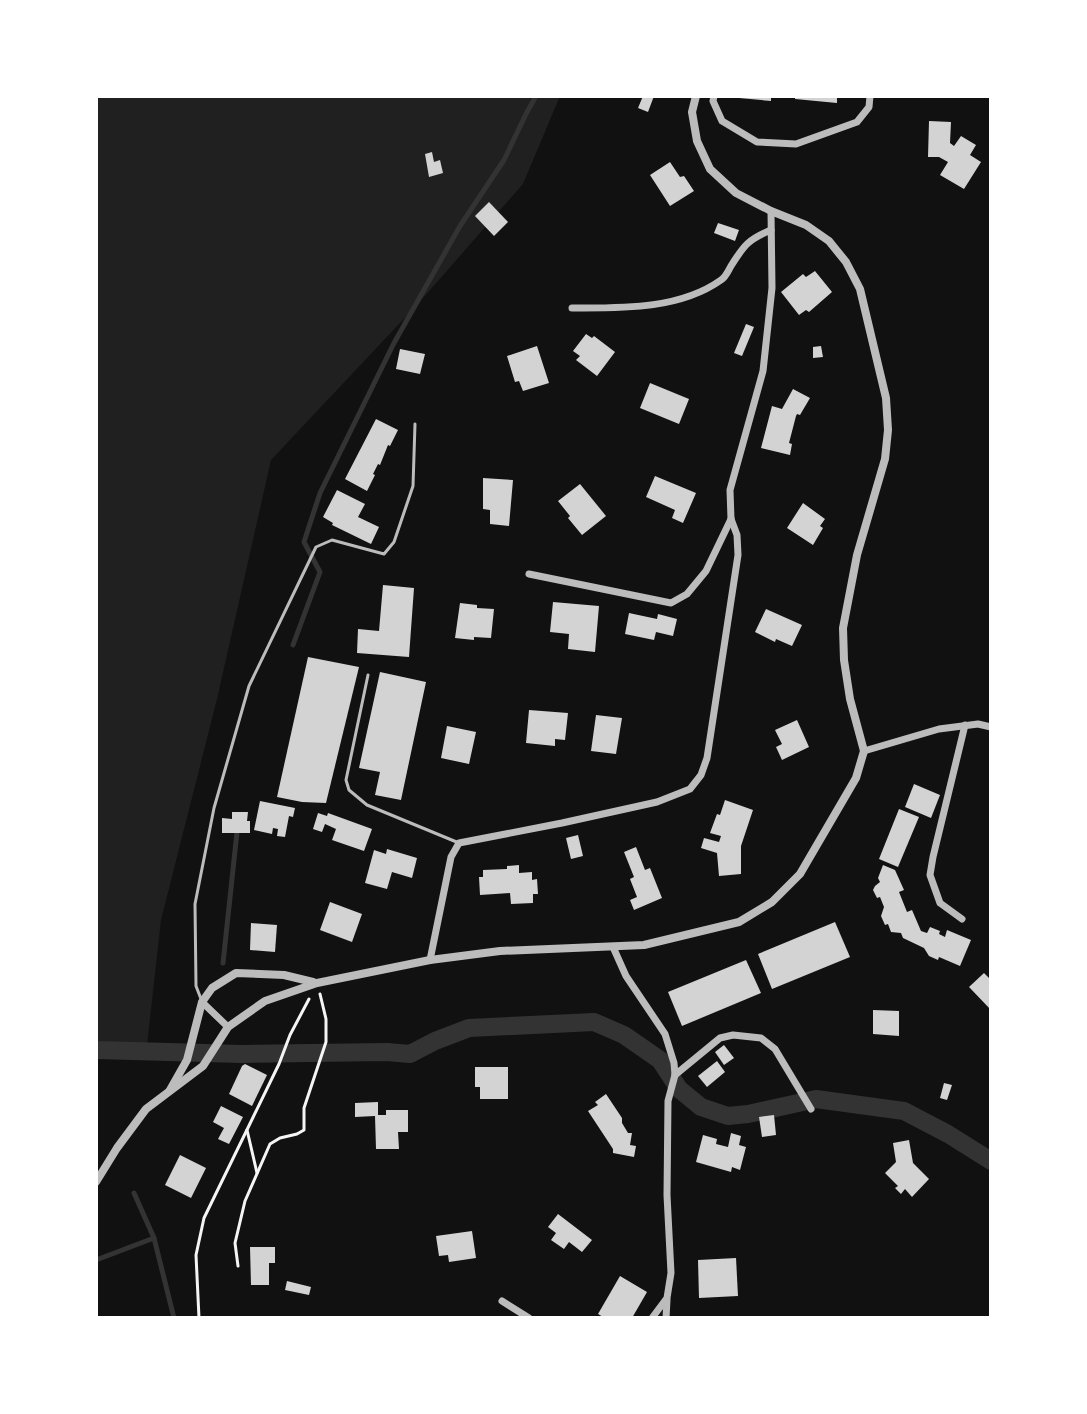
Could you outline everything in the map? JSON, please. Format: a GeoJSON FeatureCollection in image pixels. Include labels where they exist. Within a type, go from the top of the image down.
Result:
{"type":"FeatureCollection","features":[{"type":"Feature","properties":{"kind":"street"},"geometry":{"type":"LineString","coordinates":[[96,1182],[146,1109],[203,1066],[228,1027],[265,1001],[317,983],[430,960],[500,951],[644,945],[739,922],[772,902],[800,874],[856,778],[864,751],[850,699],[843,628],[857,555],[885,459],[888,430],[886,398],[860,289],[846,262],[829,241],[806,225],[736,193],[710,169],[697,141],[692,112],[696,96]]}},
{"type":"Feature","properties":{"kind":"street"},"geometry":{"type":"LineString","coordinates":[[714,96],[713,101],[722,121],[757,142],[796,144],[857,122],[869,107],[870,96]]}},
{"type":"Feature","properties":{"kind":"street"},"geometry":{"type":"LineString","coordinates":[[430,960],[451,857],[459,843],[657,802],[690,789],[701,775],[707,758],[738,555],[737,535],[731,519],[730,490],[763,371],[772,288],[771,211]]}},
{"type":"Feature","properties":{"kind":"street"},"geometry":{"type":"LineString","coordinates":[[572,308],[629,308],[689,296],[724,279],[740,251],[753,237],[771,230]]}},
{"type":"Feature","properties":{"kind":"street"},"geometry":{"type":"LineString","coordinates":[[529,574],[671,603],[687,594],[706,571],[731,519]]}},
{"type":"Feature","properties":{"kind":"street"},"geometry":{"type":"LineString","coordinates":[[864,751],[939,729],[978,724],[991,727]]}},
{"type":"Feature","properties":{"kind":"street"},"geometry":{"type":"LineString","coordinates":[[962,919],[940,903],[930,875],[965,725]]}},
{"type":"Feature","properties":{"kind":"street"},"geometry":{"type":"LineString","coordinates":[[613,947],[626,976],[665,1034],[674,1063],[675,1075],[668,1101],[667,1195],[671,1273],[666,1318]]}},
{"type":"Feature","properties":{"kind":"street"},"geometry":{"type":"LineString","coordinates":[[167,1094],[187,1060],[202,1002],[212,988],[236,973],[284,975],[317,983]]}},
{"type":"Feature","properties":{"kind":"street"},"geometry":{"type":"LineString","coordinates":[[202,1002],[228,1027]]}},
{"type":"Feature","properties":{"kind":"street"},"geometry":{"type":"LineString","coordinates":[[675,1075],[720,1038],[733,1035],[761,1038],[775,1049],[811,1109]]}},
{"type":"Feature","properties":{"kind":"street"},"geometry":{"type":"LineString","coordinates":[[652,1318],[667,1298]]}},
{"type":"Feature","properties":{"kind":"street"},"geometry":{"type":"LineString","coordinates":[[502,1301],[529,1318]]}},
{"type":"Feature","properties":{"kind":"lane"},"geometry":{"type":"LineString","coordinates":[[202,1002],[196,986],[195,904],[214,808],[249,686],[316,547],[332,540],[384,554],[394,542],[413,486],[415,424]]}},
{"type":"Feature","properties":{"kind":"lane"},"geometry":{"type":"LineString","coordinates":[[368,675],[346,780],[349,790],[367,805],[459,843]]}},
{"type":"Feature","properties":{"kind":"path"},"geometry":{"type":"LineString","coordinates":[[199,1318],[196,1255],[204,1218],[317,983]]}},
{"type":"Feature","properties":{"kind":"path"},"geometry":{"type":"LineString","coordinates":[[238,1266],[235,1243],[245,1201],[270,1144],[304,1130],[304,1108],[326,1042],[326,1019],[317,983]]}},
{"type":"Feature","properties":{"kind":"path"},"geometry":{"type":"LineString","coordinates":[[247,1129],[257,1173]]}},
{"type":"Feature","properties":{"kind":"shaded area"},"geometry":{"type":"Polygon","coordinates":[[[96,96],[560,96],[523,184],[416,306],[271,460],[217,699],[161,920],[147,1045],[96,1059],[96,96]]]}},
{"type":"Feature","properties":{"kind":"building"},"geometry":{"type":"Polygon","coordinates":[[[643,96],[654,96],[648,112],[638,108],[643,96]]]}},
{"type":"Feature","properties":{"kind":"building"},"geometry":{"type":"Polygon","coordinates":[[[771,96],[771,101],[739,98],[771,96]]]}},
{"type":"Feature","properties":{"kind":"building"},"geometry":{"type":"Polygon","coordinates":[[[795,96],[837,96],[837,103],[795,99],[795,96]]]}},
{"type":"Feature","properties":{"kind":"building"},"geometry":{"type":"Polygon","coordinates":[[[929,121],[951,122],[950,143],[954,146],[961,136],[976,145],[970,155],[981,162],[964,189],[940,175],[948,162],[939,157],[928,157],[929,121]]]}},
{"type":"Feature","properties":{"kind":"building"},"geometry":{"type":"Polygon","coordinates":[[[432,152],[434,162],[440,160],[443,173],[429,177],[425,154],[432,152]]]}},
{"type":"Feature","properties":{"kind":"building"},"geometry":{"type":"Polygon","coordinates":[[[670,162],[694,191],[670,206],[650,175],[670,162]]]}},
{"type":"Feature","properties":{"kind":"building"},"geometry":{"type":"Polygon","coordinates":[[[489,202],[508,222],[494,236],[475,216],[489,202]]]}},
{"type":"Feature","properties":{"kind":"building"},"geometry":{"type":"Polygon","coordinates":[[[718,223],[739,230],[735,241],[714,233],[718,223]]]}},
{"type":"Feature","properties":{"kind":"building"},"geometry":{"type":"Polygon","coordinates":[[[815,271],[832,292],[809,312],[806,310],[799,315],[781,292],[803,274],[806,277],[815,271]]]}},
{"type":"Feature","properties":{"kind":"building"},"geometry":{"type":"Polygon","coordinates":[[[746,324],[754,327],[742,356],[734,353],[746,324]]]}},
{"type":"Feature","properties":{"kind":"building"},"geometry":{"type":"Polygon","coordinates":[[[586,334],[592,338],[594,336],[615,352],[597,376],[576,360],[580,356],[573,351],[586,334]]]}},
{"type":"Feature","properties":{"kind":"building"},"geometry":{"type":"Polygon","coordinates":[[[537,346],[549,383],[523,391],[519,381],[515,382],[507,356],[537,346]]]}},
{"type":"Feature","properties":{"kind":"building"},"geometry":{"type":"Polygon","coordinates":[[[821,346],[823,357],[813,358],[813,347],[821,346]]]}},
{"type":"Feature","properties":{"kind":"building"},"geometry":{"type":"Polygon","coordinates":[[[400,349],[425,354],[420,374],[396,369],[400,349]]]}},
{"type":"Feature","properties":{"kind":"building"},"geometry":{"type":"Polygon","coordinates":[[[650,383],[689,399],[679,424],[640,408],[650,383]]]}},
{"type":"Feature","properties":{"kind":"building"},"geometry":{"type":"Polygon","coordinates":[[[793,389],[810,398],[800,415],[796,416],[789,443],[792,444],[790,455],[761,448],[772,406],[782,409],[793,389]]]}},
{"type":"Feature","properties":{"kind":"building"},"geometry":{"type":"Polygon","coordinates":[[[376,419],[398,430],[378,464],[367,491],[345,479],[376,419]]]}},
{"type":"Feature","properties":{"kind":"building"},"geometry":{"type":"Polygon","coordinates":[[[655,476],[696,493],[683,523],[672,518],[675,510],[646,497],[655,476]]]}},
{"type":"Feature","properties":{"kind":"building"},"geometry":{"type":"Polygon","coordinates":[[[483,478],[513,480],[509,526],[490,524],[490,510],[483,509],[483,478]]]}},
{"type":"Feature","properties":{"kind":"building"},"geometry":{"type":"Polygon","coordinates":[[[580,484],[606,516],[582,535],[558,501],[580,484]]]}},
{"type":"Feature","properties":{"kind":"building"},"geometry":{"type":"Polygon","coordinates":[[[337,490],[365,504],[358,517],[379,527],[371,544],[332,525],[323,517],[337,490]]]}},
{"type":"Feature","properties":{"kind":"building"},"geometry":{"type":"Polygon","coordinates":[[[803,503],[825,519],[813,545],[787,528],[803,503]]]}},
{"type":"Feature","properties":{"kind":"building"},"geometry":{"type":"Polygon","coordinates":[[[383,585],[414,588],[409,657],[357,653],[358,629],[379,631],[383,585]]]}},
{"type":"Feature","properties":{"kind":"building"},"geometry":{"type":"Polygon","coordinates":[[[553,602],[599,606],[595,652],[568,649],[569,634],[550,632],[553,602]]]}},
{"type":"Feature","properties":{"kind":"building"},"geometry":{"type":"Polygon","coordinates":[[[460,603],[494,609],[491,638],[455,638],[460,603]]]}},
{"type":"Feature","properties":{"kind":"building"},"geometry":{"type":"Polygon","coordinates":[[[766,609],[802,625],[792,646],[755,632],[766,609]]]}},
{"type":"Feature","properties":{"kind":"building"},"geometry":{"type":"Polygon","coordinates":[[[629,613],[657,619],[658,614],[677,619],[673,636],[656,632],[654,640],[625,634],[629,613]]]}},
{"type":"Feature","properties":{"kind":"building"},"geometry":{"type":"Polygon","coordinates":[[[308,657],[359,667],[326,803],[277,797],[308,657]]]}},
{"type":"Feature","properties":{"kind":"building"},"geometry":{"type":"Polygon","coordinates":[[[380,672],[426,682],[401,800],[375,795],[380,772],[359,768],[380,672]]]}},
{"type":"Feature","properties":{"kind":"building"},"geometry":{"type":"Polygon","coordinates":[[[529,710],[568,713],[565,740],[555,739],[555,746],[526,743],[529,710]]]}},
{"type":"Feature","properties":{"kind":"building"},"geometry":{"type":"Polygon","coordinates":[[[596,715],[622,718],[616,754],[591,751],[596,715]]]}},
{"type":"Feature","properties":{"kind":"building"},"geometry":{"type":"Polygon","coordinates":[[[797,720],[809,747],[782,760],[776,747],[782,744],[775,730],[797,720]]]}},
{"type":"Feature","properties":{"kind":"building"},"geometry":{"type":"Polygon","coordinates":[[[447,726],[476,732],[469,764],[441,758],[447,726]]]}},
{"type":"Feature","properties":{"kind":"building"},"geometry":{"type":"Polygon","coordinates":[[[914,784],[940,795],[931,818],[905,807],[914,784]]]}},
{"type":"Feature","properties":{"kind":"building"},"geometry":{"type":"Polygon","coordinates":[[[725,800],[753,810],[741,846],[741,874],[719,876],[717,853],[701,848],[704,838],[719,842],[721,836],[710,833],[725,800]]]}},
{"type":"Feature","properties":{"kind":"building"},"geometry":{"type":"Polygon","coordinates":[[[260,801],[295,808],[293,817],[289,816],[285,837],[277,836],[278,829],[273,828],[272,834],[254,830],[260,801]]]}},
{"type":"Feature","properties":{"kind":"building"},"geometry":{"type":"Polygon","coordinates":[[[899,809],[919,817],[898,867],[879,859],[899,809]]]}},
{"type":"Feature","properties":{"kind":"building"},"geometry":{"type":"Polygon","coordinates":[[[232,812],[248,812],[250,833],[222,833],[222,818],[232,819],[232,812]]]}},
{"type":"Feature","properties":{"kind":"building"},"geometry":{"type":"Polygon","coordinates":[[[318,813],[327,816],[328,813],[372,829],[364,851],[332,840],[336,829],[325,824],[322,832],[313,829],[318,813]]]}},
{"type":"Feature","properties":{"kind":"building"},"geometry":{"type":"Polygon","coordinates":[[[578,835],[583,856],[571,859],[566,838],[578,835]]]}},
{"type":"Feature","properties":{"kind":"building"},"geometry":{"type":"Polygon","coordinates":[[[636,847],[645,870],[650,868],[662,898],[634,910],[630,900],[637,897],[630,879],[634,877],[624,852],[636,847]]]}},
{"type":"Feature","properties":{"kind":"building"},"geometry":{"type":"Polygon","coordinates":[[[387,849],[417,858],[412,878],[392,872],[387,889],[365,883],[374,850],[386,854],[387,849]]]}},
{"type":"Feature","properties":{"kind":"building"},"geometry":{"type":"Polygon","coordinates":[[[519,865],[519,873],[532,872],[532,880],[537,879],[538,894],[533,894],[533,903],[511,904],[510,893],[480,895],[479,877],[483,877],[483,870],[519,865]]]}},
{"type":"Feature","properties":{"kind":"building"},"geometry":{"type":"Polygon","coordinates":[[[883,865],[895,870],[904,890],[899,892],[907,912],[912,910],[921,931],[927,933],[930,927],[945,937],[947,930],[971,940],[960,966],[929,956],[924,948],[903,938],[901,933],[891,932],[888,924],[885,925],[881,916],[884,907],[873,890],[880,882],[878,878],[883,865]]]}},
{"type":"Feature","properties":{"kind":"building"},"geometry":{"type":"Polygon","coordinates":[[[330,902],[362,914],[352,942],[320,930],[330,902]]]}},
{"type":"Feature","properties":{"kind":"building"},"geometry":{"type":"Polygon","coordinates":[[[835,922],[850,957],[772,989],[758,954],[835,922]]]}},
{"type":"Feature","properties":{"kind":"building"},"geometry":{"type":"Polygon","coordinates":[[[251,923],[277,925],[275,952],[250,950],[251,923]]]}},
{"type":"Feature","properties":{"kind":"building"},"geometry":{"type":"Polygon","coordinates":[[[746,960],[761,993],[682,1026],[668,992],[746,960]]]}},
{"type":"Feature","properties":{"kind":"building"},"geometry":{"type":"Polygon","coordinates":[[[984,973],[991,980],[991,1010],[969,987],[984,973]]]}},
{"type":"Feature","properties":{"kind":"building"},"geometry":{"type":"Polygon","coordinates":[[[873,1010],[899,1011],[899,1036],[873,1034],[873,1010]]]}},
{"type":"Feature","properties":{"kind":"building"},"geometry":{"type":"Polygon","coordinates":[[[724,1045],[734,1058],[724,1065],[715,1052],[724,1045]]]}},
{"type":"Feature","properties":{"kind":"building"},"geometry":{"type":"Polygon","coordinates":[[[717,1061],[725,1072],[707,1087],[698,1076],[717,1061]]]}},
{"type":"Feature","properties":{"kind":"building"},"geometry":{"type":"Polygon","coordinates":[[[245,1064],[267,1075],[252,1106],[229,1094],[245,1064]]]}},
{"type":"Feature","properties":{"kind":"building"},"geometry":{"type":"Polygon","coordinates":[[[475,1067],[508,1067],[508,1099],[480,1099],[480,1087],[475,1087],[475,1067]]]}},
{"type":"Feature","properties":{"kind":"building"},"geometry":{"type":"Polygon","coordinates":[[[944,1083],[952,1085],[947,1100],[940,1098],[944,1083]]]}},
{"type":"Feature","properties":{"kind":"building"},"geometry":{"type":"Polygon","coordinates":[[[606,1094],[628,1133],[632,1133],[630,1145],[636,1146],[634,1157],[613,1153],[588,1111],[598,1105],[595,1102],[606,1094]]]}},
{"type":"Feature","properties":{"kind":"building"},"geometry":{"type":"Polygon","coordinates":[[[378,1102],[378,1115],[386,1115],[386,1110],[408,1110],[408,1132],[398,1132],[399,1149],[376,1149],[375,1116],[355,1117],[355,1103],[378,1102]]]}},
{"type":"Feature","properties":{"kind":"building"},"geometry":{"type":"Polygon","coordinates":[[[221,1106],[243,1117],[229,1144],[218,1139],[224,1128],[213,1122],[221,1106]]]}},
{"type":"Feature","properties":{"kind":"building"},"geometry":{"type":"Polygon","coordinates":[[[774,1115],[776,1135],[762,1137],[759,1117],[774,1115]]]}},
{"type":"Feature","properties":{"kind":"building"},"geometry":{"type":"Polygon","coordinates":[[[731,1133],[741,1136],[739,1145],[746,1147],[740,1170],[732,1167],[731,1172],[696,1162],[703,1135],[717,1139],[716,1144],[728,1147],[731,1133]]]}},
{"type":"Feature","properties":{"kind":"building"},"geometry":{"type":"Polygon","coordinates":[[[909,1140],[913,1163],[929,1179],[912,1197],[905,1189],[901,1194],[895,1188],[898,1186],[885,1173],[896,1162],[893,1143],[909,1140]]]}},
{"type":"Feature","properties":{"kind":"building"},"geometry":{"type":"Polygon","coordinates":[[[180,1155],[206,1168],[191,1198],[165,1185],[180,1155]]]}},
{"type":"Feature","properties":{"kind":"building"},"geometry":{"type":"Polygon","coordinates":[[[558,1214],[592,1240],[582,1252],[569,1242],[564,1249],[551,1240],[556,1233],[548,1227],[558,1214]]]}},
{"type":"Feature","properties":{"kind":"building"},"geometry":{"type":"Polygon","coordinates":[[[472,1231],[476,1258],[449,1262],[448,1255],[439,1256],[436,1236],[472,1231]]]}},
{"type":"Feature","properties":{"kind":"building"},"geometry":{"type":"Polygon","coordinates":[[[250,1247],[275,1247],[275,1263],[269,1263],[269,1285],[251,1285],[250,1247]]]}},
{"type":"Feature","properties":{"kind":"building"},"geometry":{"type":"Polygon","coordinates":[[[736,1258],[738,1296],[699,1298],[698,1260],[736,1258]]]}},
{"type":"Feature","properties":{"kind":"building"},"geometry":{"type":"Polygon","coordinates":[[[620,1276],[647,1292],[632,1318],[605,1318],[598,1314],[620,1276]]]}},
{"type":"Feature","properties":{"kind":"building"},"geometry":{"type":"Polygon","coordinates":[[[287,1281],[311,1287],[309,1295],[285,1290],[287,1281]]]}},
{"type":"Feature","properties":{"kind":"waterway"},"geometry":{"type":"LineString","coordinates":[[293,645],[320,572],[304,542],[320,493],[394,343],[460,226],[504,160],[536,96]]}},
{"type":"Feature","properties":{"kind":"waterway"},"geometry":{"type":"LineString","coordinates":[[223,963],[237,832]]}},
{"type":"Feature","properties":{"kind":"waterway"},"geometry":{"type":"LineString","coordinates":[[96,1050],[410,1054],[469,1028],[594,1022],[624,1035],[660,1060],[679,1089],[701,1107],[728,1116],[816,1099],[904,1111],[991,1161]]}},
{"type":"Feature","properties":{"kind":"waterway"},"geometry":{"type":"LineString","coordinates":[[134,1193],[154,1238],[174,1318]]}},
{"type":"Feature","properties":{"kind":"waterway"},"geometry":{"type":"LineString","coordinates":[[96,1260],[154,1238]]}}]}
